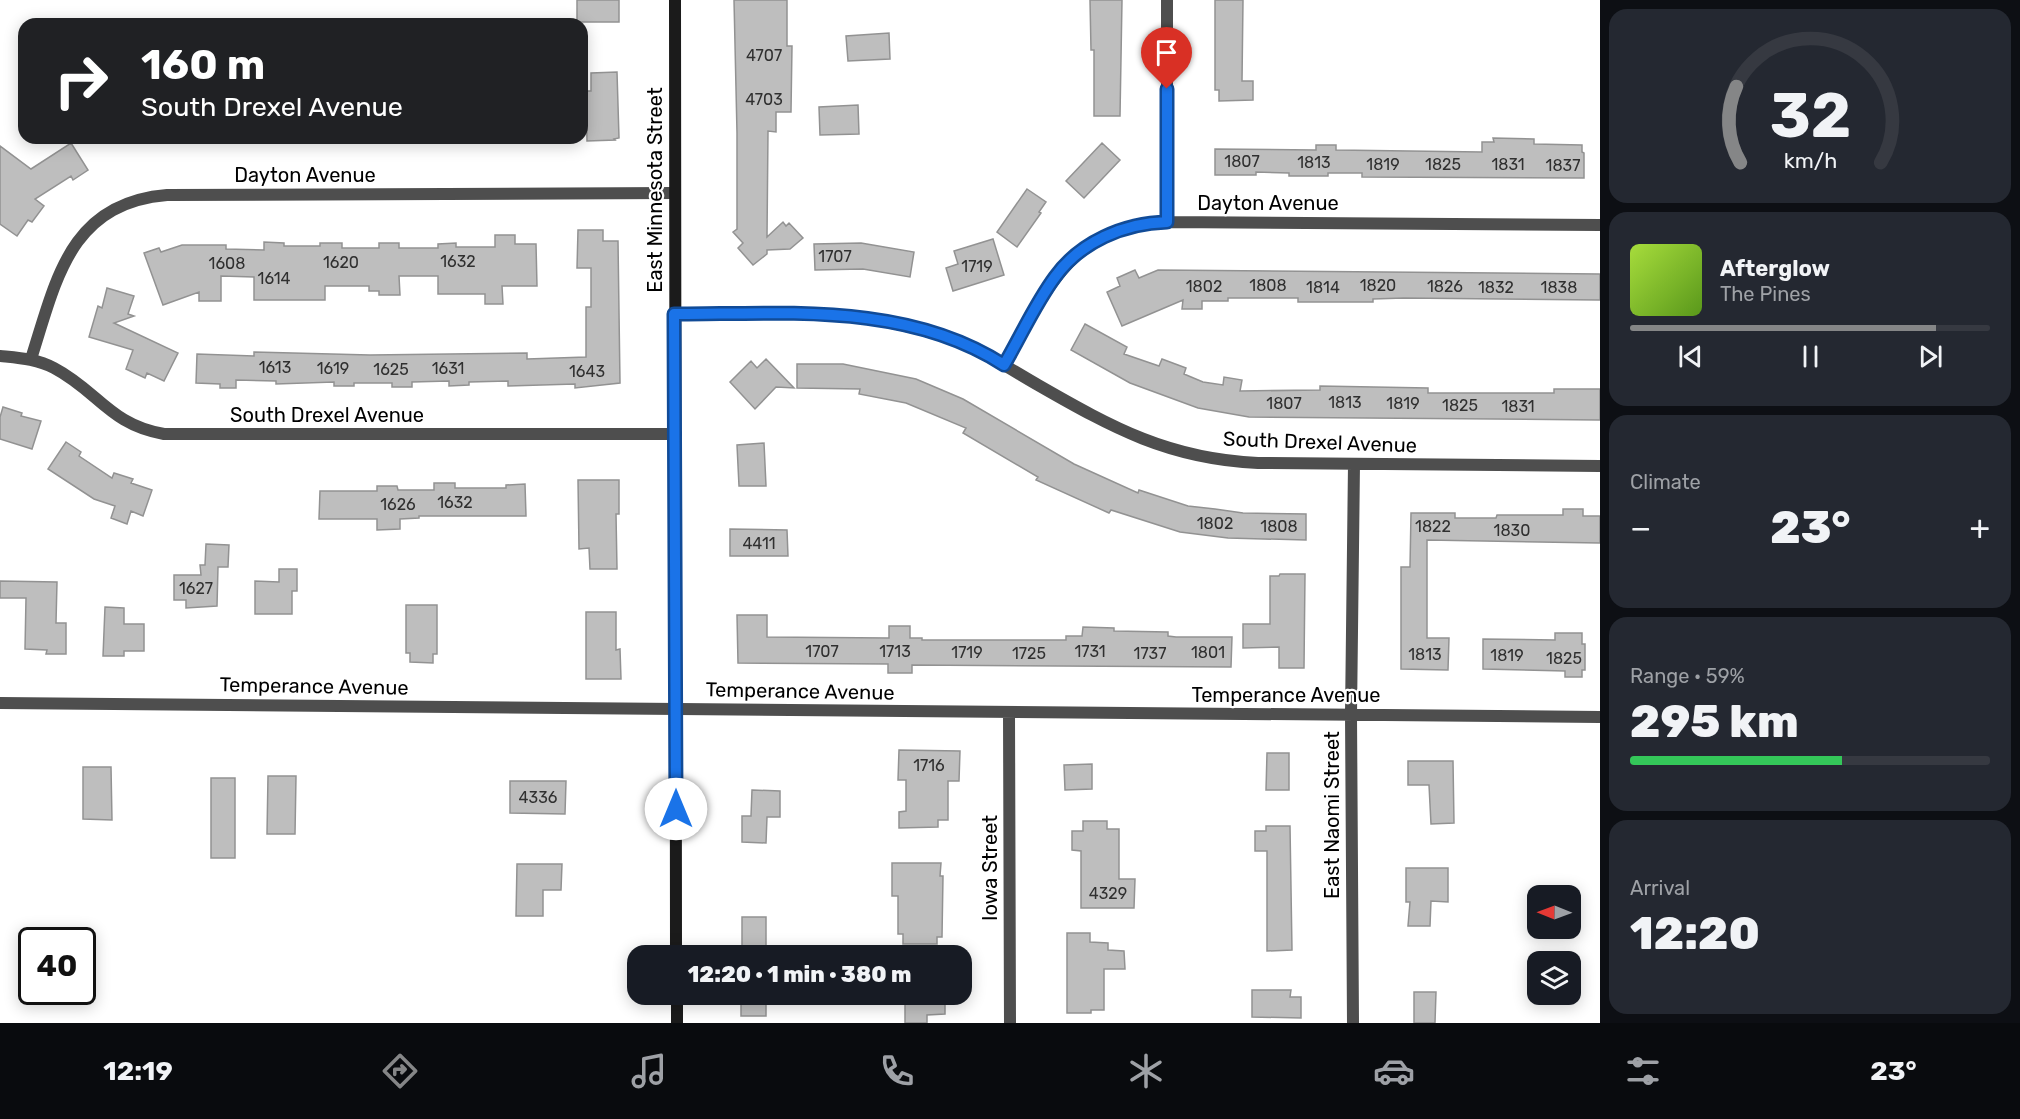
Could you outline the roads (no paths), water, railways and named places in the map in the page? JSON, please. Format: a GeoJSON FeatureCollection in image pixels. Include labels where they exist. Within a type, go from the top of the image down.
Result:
{"type":"FeatureCollection","features":[{"type":"Feature","properties":{"kind":"street","name":"East Minnesota Street"},"geometry":{"type":"LineString","coordinates":[[675,0],[676,945]]}},
{"type":"Feature","properties":{"kind":"street"},"geometry":{"type":"LineString","coordinates":[[1167,0],[1167,222]]}},
{"type":"Feature","properties":{"kind":"street","name":"Dayton Avenue"},"geometry":{"type":"LineString","coordinates":[[31,359],[59,275],[72,248],[92,225],[108,213],[128,203],[147,198],[179,195],[674,193]]}},
{"type":"Feature","properties":{"kind":"street","name":"Dayton Avenue"},"geometry":{"type":"LineString","coordinates":[[1004,365],[1054,278],[1067,263],[1091,244],[1117,231],[1136,225],[1167,222],[1600,225]]}},
{"type":"Feature","properties":{"kind":"street","name":"South Drexel Avenue"},"geometry":{"type":"LineString","coordinates":[[674,314],[836,315],[874,319],[912,327],[959,342],[1004,365],[1099,420],[1143,440],[1209,458],[1249,463],[1600,466]]}},
{"type":"Feature","properties":{"kind":"street","name":"South Drexel Avenue"},"geometry":{"type":"LineString","coordinates":[[0,356],[31,359],[55,368],[69,376],[121,419],[137,427],[164,434],[676,434]]}},
{"type":"Feature","properties":{"kind":"street","name":"East Naomi Street"},"geometry":{"type":"LineString","coordinates":[[1353,1023],[1351,715],[1354,464]]}},
{"type":"Feature","properties":{"kind":"street","name":"Temperance Avenue"},"geometry":{"type":"LineString","coordinates":[[0,703],[1600,717]]}},
{"type":"Feature","properties":{"kind":"street","name":"Iowa Street"},"geometry":{"type":"LineString","coordinates":[[1009,712],[1010,1023]]}},
{"type":"Feature","properties":{"kind":"street"},"geometry":{"type":"LineString","coordinates":[[676,1005],[676,1023]]}}]}
